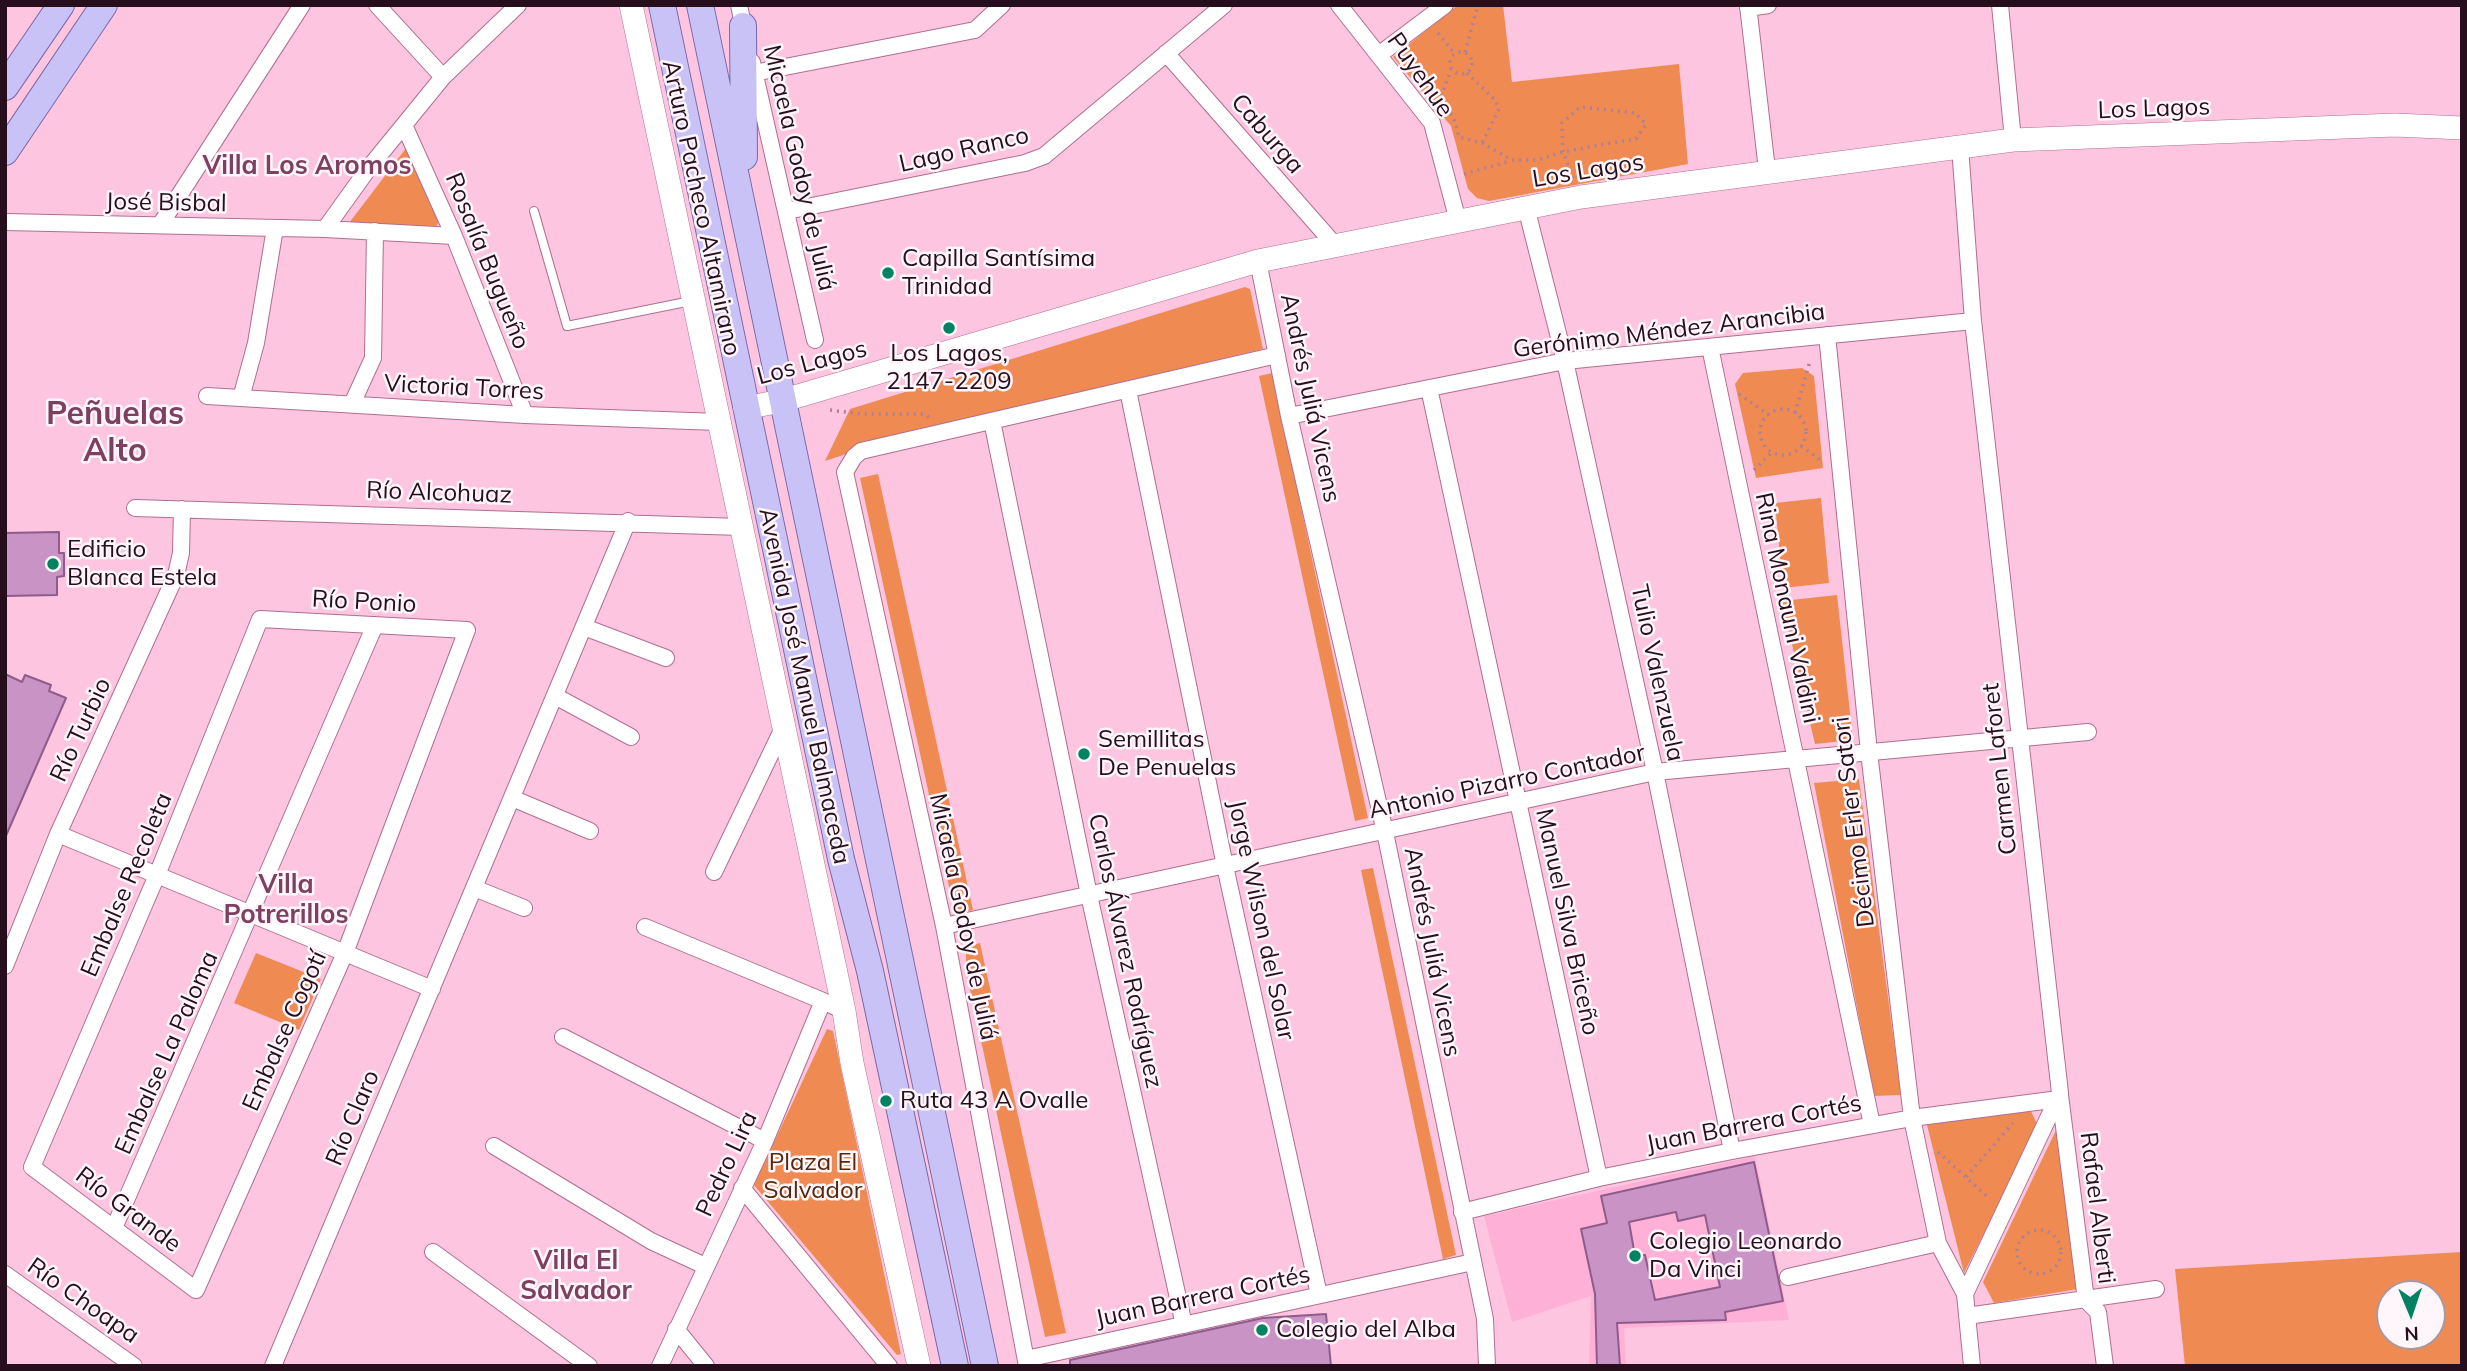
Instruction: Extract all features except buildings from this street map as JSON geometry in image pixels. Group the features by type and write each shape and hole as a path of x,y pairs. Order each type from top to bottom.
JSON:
{"main road":[{"path":"5,87 61,5"},
{"path":"5,152 104,5"},
{"name":"Arturo Pacheco Altamirano","path":"631,5 844,1012 852,1063 919,1366"},
{"name":"Avenida José Manuel Balmaceda","path":"662,5 841,859 870,971 955,1366"},
{"name":"Avenida José Manuel Balmaceda","path":"700,5 985,1366"},
{"path":"739,187 744,160 741,16"},
{"name":"Los Lagos","path":"745,408 810,393 1258,261 1581,197 1767,170 2014,140 2395,125 2462,128"},
{"path":"963,1258 1018,1363"},
{"path":"947,1330 949,1366"}],"street":[{"path":"160,225 302,5"},
{"path":"377,5 443,77"},
{"path":"325,229 443,77 518,5"},
{"path":"754,73 975,30 1002,5"},
{"name":"Lago Ranco","path":"787,211 1025,163 1044,156 1224,5"},
{"name":"Puyehue","path":"1339,5 1432,123 1458,221"},
{"path":"1380,54 1446,5"},
{"path":"1767,170 1748,6 1768,5"},
{"path":"2000,5 2014,140"},
{"name":"Micaela Godoy de Juliá","path":"741,16 815,340"},
{"name":"Caburga","path":"1166,53 1334,244"},
{"name":"Rosalía Bugueño","path":"404,125 454,236 525,415"},
{"name":"Carmen Laforet","path":"1960,147 1973,321 2059,1096"},
{"name":"Tulio Valenzuela","path":"1526,207 1565,361 1655,772 1732,1151"},
{"name":"José Bisbal","path":"5,222 325,229 454,236"},
{"path":"241,398 256,343 275,228"},
{"path":"352,404 373,358 375,231"},
{"name":"Andrés Juliá Vicens","path":"1258,261 1289,416 1385,832 1485,1319 1487,1366"},
{"name":"Gerónimo Méndez Arancibia","path":"1289,416 1565,361 1973,321"},
{"name":"Décimo Erler Satori","path":"1822,335 1913,1124 1938,1243 1965,1294"},
{"name":"Rina Monauni Valdini","path":"1710,347 1872,1125"},
{"path":"952,430 1277,355"},
{"name":"Manuel Silva Briceño","path":"1429,388 1599,1178"},
{"name":"Jorge Wilson del Solar","path":"1128,390 1225,866 1319,1295"},
{"name":"Victoria Torres","path":"207,396 525,415 718,422"},
{"name":"Carlos Álvarez Rodríguez","path":"992,421 1089,895 1184,1325"},
{"name":"Micaela Godoy de Juliá","path":"952,430 862,451 848,464 844,480 944,926 1018,1363"},
{"name":"Río Alcohuaz","path":"135,508 741,527"},
{"name":"Río Turbio","path":"5,967 58,834 176,575 181,553 182,509"},
{"name":"Río Claro","path":"273,1366 628,522"},
{"name":"Río Ponio","path":"260,620 467,630"},
{"name":"Embalse Recoleta","path":"32,1167 157,875 260,620"},
{"name":"Embalse La Paloma","path":"114,1228 375,625"},
{"path":"584,627 666,658"},
{"name":"Embalse Cogotí","path":"196,1290 345,953 467,630"},
{"path":"555,696 631,737"},
{"path":"714,872 784,726"},
{"name":"Antonio Pizarro Contador","path":"944,926 1655,772 2088,733"},
{"path":"512,798 590,831"},
{"path":"58,834 432,989"},
{"path":"474,888 524,908"},
{"path":"645,927 844,1012"},
{"name":"Pedro Lira","path":"660,1366 765,1142 823,1002"},
{"path":"563,1037 765,1142"},
{"path":"1972,1366 1965,1294 2059,1096"},
{"name":"Juan Barrera Cortés","path":"1462,1212 1599,1178 1732,1151 1872,1125 1913,1124 2059,1096"},
{"name":"Rafael Alberti","path":"2059,1096 2086,1300 2098,1312 2105,1366"},
{"path":"494,1146 651,1241 705,1266"},
{"name":"Río Grande","path":"32,1167 196,1290"},
{"path":"742,1188 889,1366"},
{"path":"1788,1277 1938,1243"},
{"path":"433,1252 589,1366"},
{"name":"Juan Barrera Cortés","path":"1018,1363 1473,1262"},
{"name":"Río Choapa","path":"5,1274 134,1366"},
{"path":"1967,1316 2156,1289"},
{"path":"676,1329 706,1366"}],"lane":[{"path":"534,211 566,326 694,300"}],"path":[{"path":"1465,52 1478,5"},
{"path":"1427,20 1455,54"},
{"path":"1432,123 1451,69 1450,60 1455,54 1465,52"},
{"path":"1465,52 1473,63 1467,73"},
{"path":"1451,69 1459,74 1467,73"},
{"path":"1467,73 1495,100 1499,109 1482,144"},
{"path":"1439,103 1453,116 1459,136 1513,160"},
{"path":"1451,197 1465,174 1513,160 1537,160 1563,152 1636,139 1646,124 1634,113 1580,107 1562,123 1563,152 1581,197"},
{"path":"1796,413 1822,335"},
{"path":"1716,378 1769,415"},
{"path":"810,393 830,410 924,414 952,430"},
{"path":"1782,410 1796,413 1804,424 1805,440 1795,452 1772,452 1762,441 1761,426 1769,415 1782,410"},
{"path":"1966,1177 2031,1102"},
{"path":"1913,1124 2005,1212"},
{"path":"2033,1231 2054,1235 2062,1248 2062,1255 2055,1268 2042,1275 2022,1267 2017,1253 2021,1239 2033,1231"}],"shaded area":[{"name":"Colegio Leonardo Da Vinci","path":"1755,1156 1789,1320 1624,1328 1626,1366 1589,1366 1591,1296 1512,1322 1484,1216"}],"green space":[{"path":"1458,5 1503,5 1512,82 1679,64 1688,164 1489,201 1477,198 1468,189 1451,126 1393,57"},
{"path":"407,147 441,217 436,227 349,223"},
{"path":"1245,287 1250,289 1263,349 860,444 846,454 825,461 850,409"},
{"path":"1802,368 1814,376 1823,468 1756,478 1735,384 1743,373"},
{"path":"1272,373 1368,818 1355,821 1259,376"},
{"path":"878,474 973,910 955,914 860,478"},
{"path":"1821,498 1829,583 1783,588 1775,503"},
{"path":"1837,595 1853,740 1815,744 1782,601"},
{"path":"1859,779 1901,1095 1874,1096 1814,783"},
{"path":"1373,868 1456,1255 1443,1259 1361,870"},
{"path":"980,943 1066,1333 1045,1337 966,971 966,947"},
{"path":"256,953 321,979 299,1030 234,1003"},
{"name":"Plaza El Salvador","path":"827,1029 833,1031 901,1354 897,1355 754,1185"},
{"path":"2029,1107 2038,1126 1964,1273 1927,1125"},
{"path":"2059,1124 2078,1289 1994,1303 1983,1282"},
{"path":"2462,1252 2462,1366 2185,1366 2175,1269"}],"place":[{"name":"Capilla Santísima Trinidad","path":"888,273"},
{"name":"Los Lagos, 2147-2209","path":"949,328"},
{"name":"Edificio Blanca Estela","path":"53,564"},
{"name":"Semillitas De Penuelas","path":"1084,754"},
{"name":"Ruta 43 A Ovalle","path":"886,1101"},
{"name":"Colegio Leonardo Da Vinci","path":"1635,1256"},
{"name":"Colegio del Alba","path":"1262,1330"}],"district":[{"name":"Villa Los Aromos","path":"307,166"},
{"name":"Peñuelas Alto","path":"115,432"},
{"name":"Villa Potrerillos","path":"286,900"},
{"name":"Villa El Salvador","path":"576,1276"}]}
